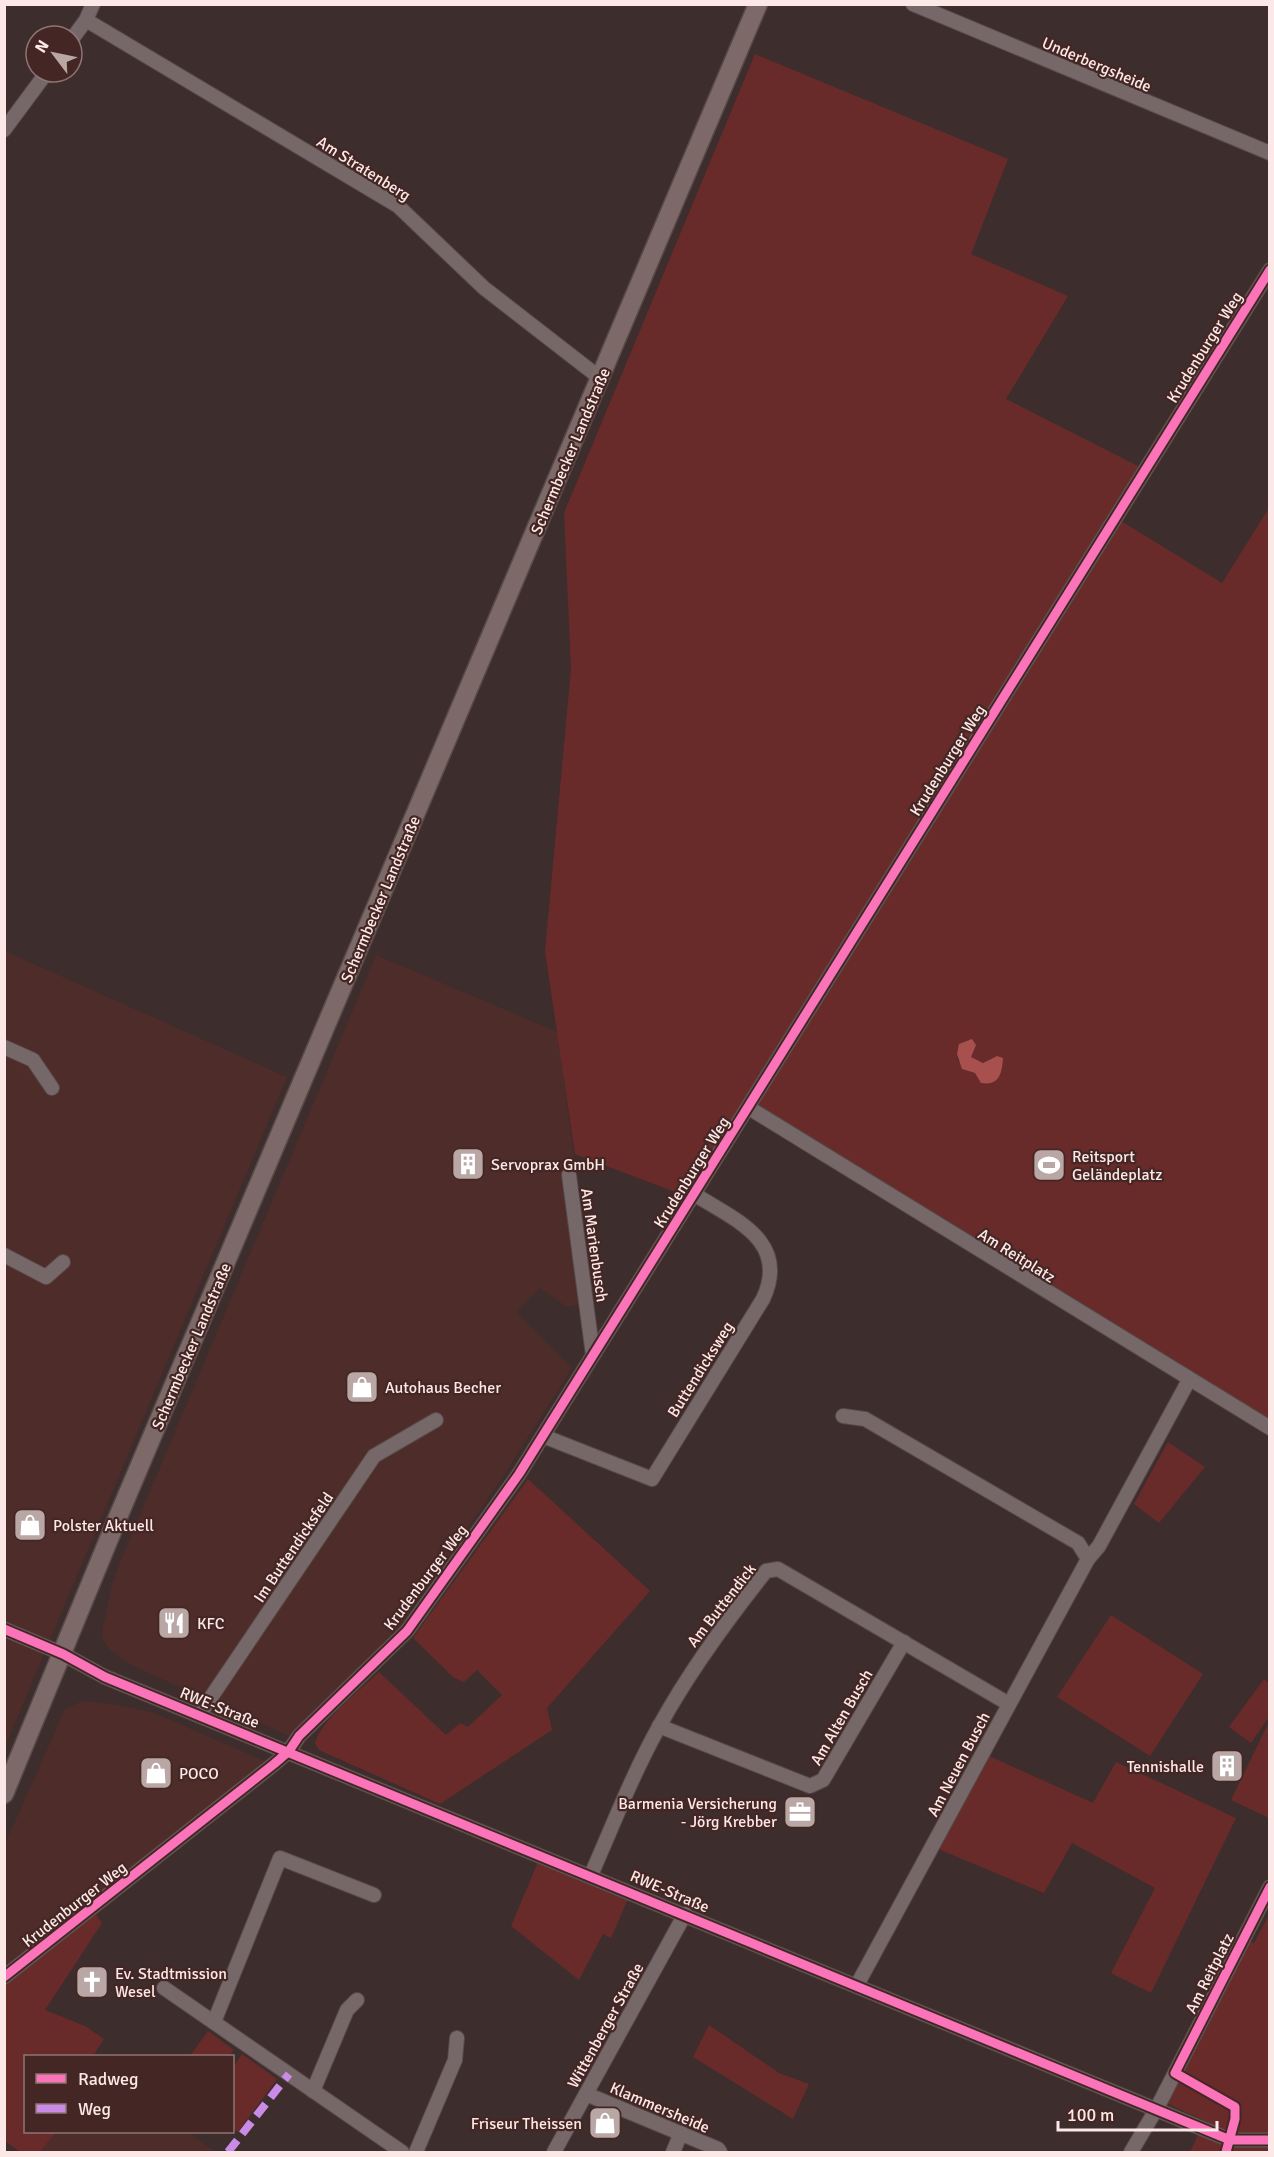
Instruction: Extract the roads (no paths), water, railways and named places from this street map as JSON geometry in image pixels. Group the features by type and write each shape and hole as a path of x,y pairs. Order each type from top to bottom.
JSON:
{"main road":[{"name":"Schermbecker Landstraße","path":"4,1794 123,1506 758,4"}],"street":[{"path":"83,24 93,4"},
{"name":"Underbergsheide","path":"912,4 1269,153"},
{"name":"Am Stratenberg","path":"86,20 387,198 484,288 600,378"},
{"path":"4,130 38,84"},
{"name":"Krudenburger Weg","path":"4,1977 289,1751 299,1736 407,1631 543,1436 1269,270"},
{"path":"4,1047 33,1060 52,1088"},
{"name":"Am Reitplatz","path":"749,1108 1269,1428"},
{"name":"Am Marienbusch","path":"569,1175 593,1355"},
{"name":"Buttendicksweg","path":"543,1436 652,1479 763,1299 772,1271 762,1242 745,1227 694,1194"},
{"path":"4,1256 46,1277 63,1262"},
{"name":"Am Neuen Busch","path":"857,1984 1088,1559 1099,1546 1189,1380"},
{"path":"843,1416 865,1419 1078,1543 1088,1559"},
{"name":"Im Buttendicksfeld","path":"200,1715 374,1456 436,1420"},
{"name":"Am Buttendick","path":"591,1875 626,1792 659,1726 696,1665 729,1618 766,1571 773,1568 1009,1704"},
{"name":"RWE-Straße","path":"4,1629 63,1654 105,1677 1230,2139 1269,2140"},
{"name":"Am Alten Busch","path":"659,1726 810,1786 817,1785 823,1780 904,1642"},
{"path":"214,2022 280,1858 374,1895"},
{"name":"Am Reitplatz","path":"1131,2152 1157,2108 1269,1887"},
{"name":"Wittenberger Straße","path":"554,2152 685,1914"},
{"path":"164,1988 402,2152"},
{"path":"313,2091 347,2010 357,2000"},
{"path":"416,2152 455,2060 457,2038"},
{"name":"Klammersheide","path":"586,2094 681,2133 718,2151"},
{"path":"673,2152 681,2133"}],"place":[{"name":"Servoprax GmbH","path":"468,1164"},
{"name":"Reitsport Geländeplatz","path":"1049,1165"},
{"name":"Autohaus Becher","path":"362,1387"},
{"name":"Polster Aktuell","path":"30,1525"},
{"name":"KFC","path":"174,1623"},
{"name":"Tennishalle","path":"1227,1766"},
{"name":"POCO","path":"156,1773"},
{"name":"Barmenia Versicherung - Jörg Krebber","path":"800,1812"},
{"name":"Ev. Stadtmission Wesel","path":"92,1982"},
{"name":"Friseur Theissen","path":"605,2123"}]}
